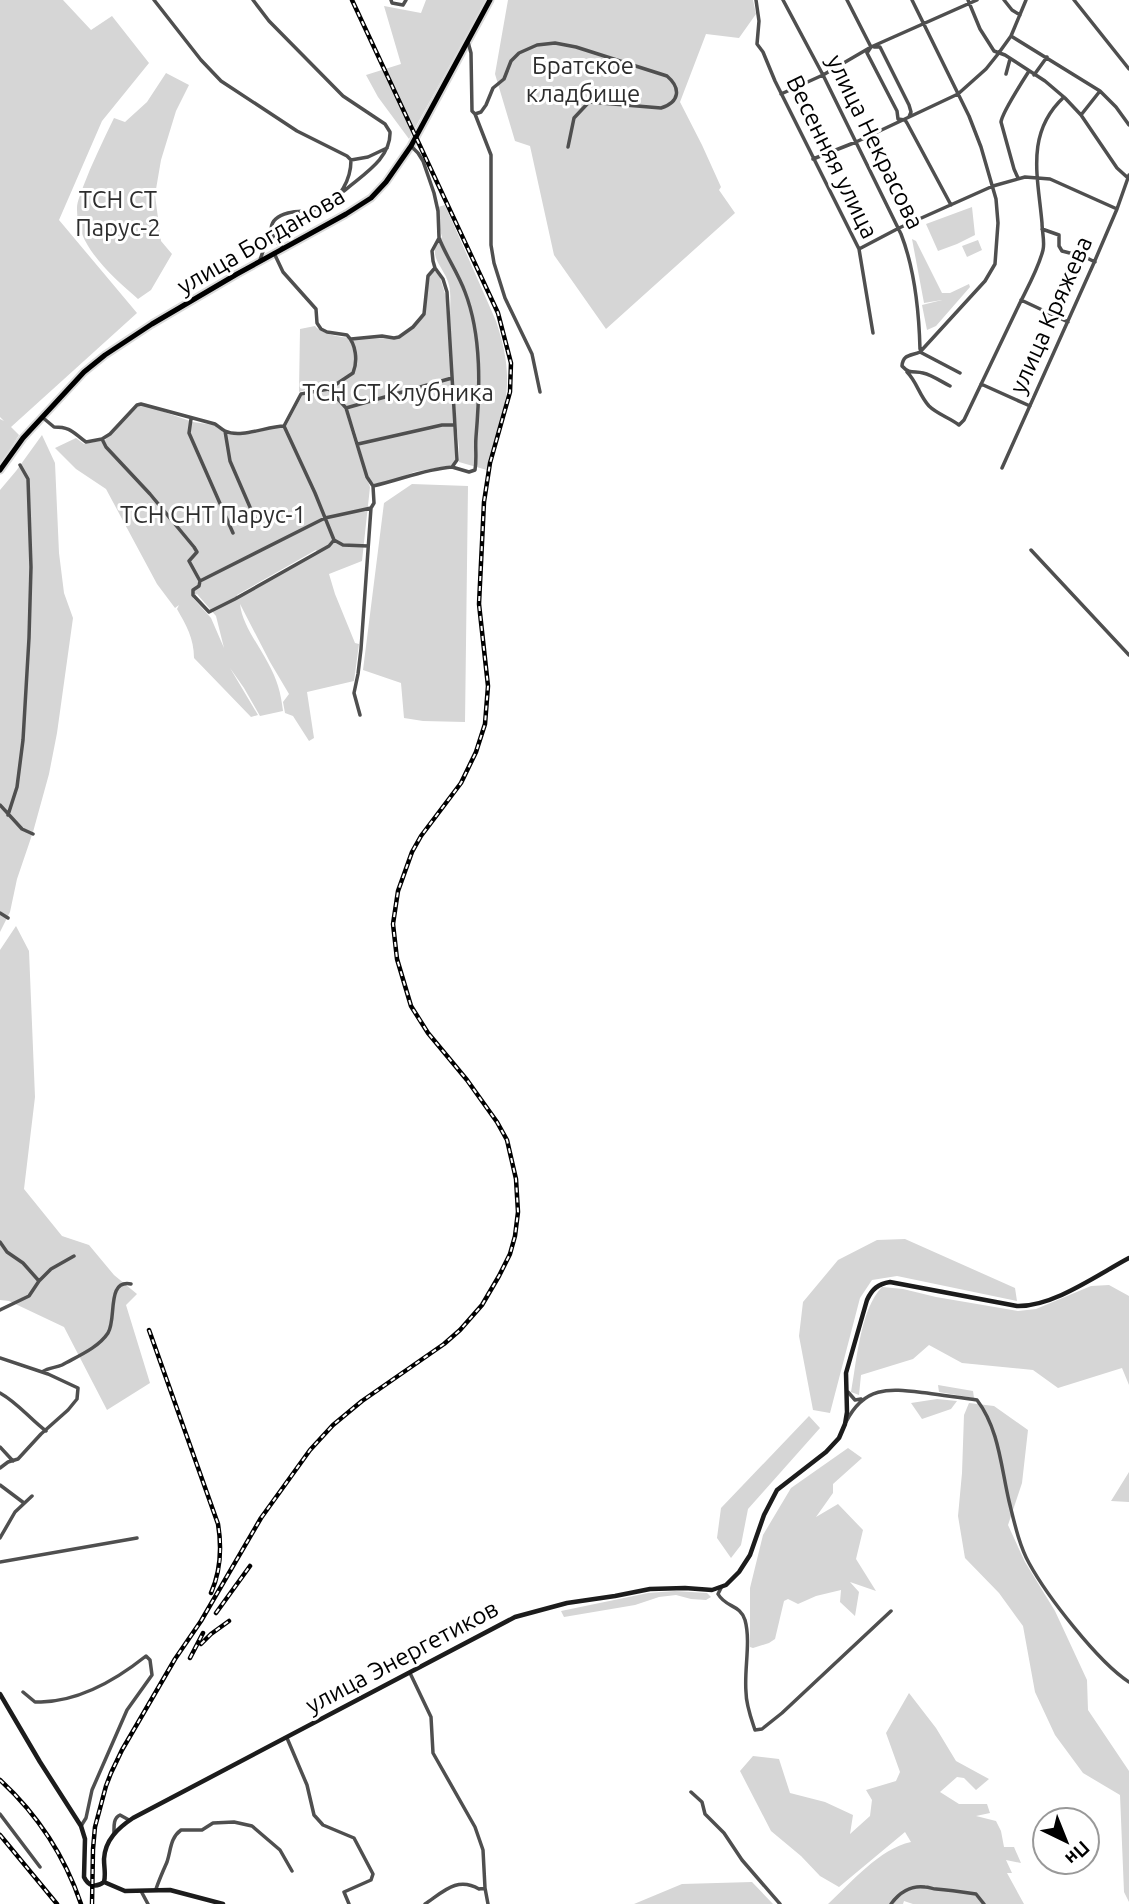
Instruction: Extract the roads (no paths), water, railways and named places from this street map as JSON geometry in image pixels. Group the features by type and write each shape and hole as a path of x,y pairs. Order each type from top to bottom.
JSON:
{"main road":[{"name":"улица Богданова","path":"0,470 42,417 84,372 105,355 152,324 371,198 386,182 411,146 490,0"},
{"path":"721,1588 733,1579 750,1555 764,1515 777,1490 826,1452 839,1438 848,1412 846,1373 867,1300 881,1283 890,1282 1027,1306 1051,1300 1129,1258"},
{"name":"улица Энергетиков","path":"114,1834 129,1820 504,1623 526,1614 567,1603 650,1589 721,1588"},
{"path":"0,1694 80,1826 85,1839 86,1883 97,1885 104,1882 125,1891 170,1890 223,1904"},
{"path":"104,1882 105,1854 114,1834"}],"street":[{"path":"154,0 221,81 282,122 351,160 342,192"},
{"path":"253,0 269,21 343,96 385,124 390,132 388,147 378,162 331,202 320,209 286,213 278,218 270,229 259,261"},
{"path":"391,0 403,5 406,0"},
{"name":"Весенняя улица","path":"756,0 759,21 757,44 859,249 873,333"},
{"name":"улица Некрасова","path":"783,0 907,247 920,352"},
{"path":"847,0 871,47"},
{"path":"912,0 981,147 993,186 998,223 995,264 985,281 920,352 902,360 902,366 915,380 920,395 932,410 949,417 959,425 982,384 1044,247 1035,159 1045,122 1064,97"},
{"path":"781,94 822,75 871,47 977,0"},
{"path":"1004,0 1020,15"},
{"path":"813,159 907,120 958,94 986,69 998,54 1011,36 1026,0"},
{"path":"1074,0 1129,69"},
{"path":"968,2 993,51 1029,71 1064,97 1117,168 1128,177"},
{"path":"1011,36 1100,91 1129,125"},
{"path":"468,41 471,53 472,111 491,155 491,245 494,263 505,298 532,354 540,392"},
{"path":"475,114 481,112 493,88 504,79 511,61 519,53 537,45 555,43 576,47 667,76 675,83 675,100 661,108 589,102 574,118 568,147"},
{"path":"871,47 867,53 897,111 898,119 907,120"},
{"path":"871,47 880,47 909,105 911,112 907,120"},
{"path":"1034,75 1047,57"},
{"path":"1006,74 1010,59"},
{"path":"1018,178 1003,132 1001,115 1029,71"},
{"path":"1080,116 1100,91"},
{"path":"907,120 951,205"},
{"path":"373,486 397,481 418,472 453,467 469,472 474,470 477,457 476,329 465,292 439,238 438,211 430,178 418,153 411,146"},
{"path":"351,160 368,157 388,147"},
{"name":"улица Кряжева","path":"1002,468 1095,262 1128,177"},
{"path":"859,249 993,186 1018,178 1050,179 1117,209"},
{"path":"270,229 272,238 283,248"},
{"path":"1042,229 1059,235 1062,251 1095,262"},
{"path":"439,238 432,251 435,268 447,292 458,443 457,460 453,467"},
{"path":"274,253 283,272 316,309 317,323 321,329 347,335 354,344 353,373 329,389 301,394 284,426"},
{"path":"351,338 394,338 413,327 424,314 428,276 435,268"},
{"path":"1021,300 1068,322"},
{"path":"920,352 960,373"},
{"path":"907,372 922,373 950,386"},
{"path":"346,408 452,378"},
{"path":"982,384 1030,406"},
{"path":"329,389 346,408 367,477 373,486 374,503 371,508 361,649 354,693 360,715"},
{"path":"42,417 54,427 73,430 86,442 102,439 110,434 141,404 215,424 225,431 253,432 284,426"},
{"path":"191,419 189,433 233,533"},
{"path":"358,444 442,425 455,425"},
{"path":"284,426 334,540 343,545 368,546"},
{"path":"225,431 230,461 256,521"},
{"path":"102,439 106,447 194,547 197,552 189,561 200,581"},
{"path":"8,815 17,787 23,740 30,626 28,479 20,465"},
{"path":"334,540 236,599 209,612 193,595 193,590 199,586 200,581 325,518 371,508"},
{"path":"1031,550 1129,655"},
{"path":"0,805 22,829 33,834"},
{"path":"0,913 8,918"},
{"path":"0,1242 7,1252 23,1263 39,1281"},
{"path":"0,1253 7,1252"},
{"path":"0,1310 29,1296 51,1269 74,1256"},
{"path":"42,1372 49,1367 62,1365 103,1339 110,1331 113,1321 115,1292 121,1284 131,1283"},
{"path":"0,1358 78,1388 79,1396 18,1459 0,1468"},
{"path":"847,1391 855,1400 895,1389 977,1400 990,1420 1012,1511 1028,1561 1047,1591 1086,1639 1111,1667 1129,1682"},
{"path":"0,1393 11,1399 46,1431"},
{"path":"845,1424 866,1397"},
{"path":"0,1447 13,1461"},
{"path":"0,1485 24,1503"},
{"path":"0,1538 15,1512 32,1496"},
{"path":"0,1562 137,1538"},
{"path":"721,1588 718,1594 722,1602 733,1605 745,1620 746,1696 755,1730 762,1729 782,1713 891,1611"},
{"path":"23,1692 35,1702 78,1696 106,1684 146,1656 150,1660 152,1675 127,1710 92,1790 86,1818 80,1826"},
{"path":"410,1673 432,1717 433,1753 475,1827 483,1850 488,1904"},
{"path":"287,1738 307,1785 314,1815 323,1825 354,1838 373,1874 371,1880 344,1892 349,1904"},
{"path":"691,1792 702,1802 705,1814 724,1833 742,1860 780,1904"},
{"path":"0,1814 40,1867"},
{"path":"114,1834 117,1816 129,1820"},
{"path":"156,1889 175,1835 181,1830 202,1830 213,1823 234,1822 252,1826 280,1850 292,1871"},
{"path":"425,1904 457,1884 485,1888"},
{"path":"891,1904 898,1895 923,1887 976,1894 984,1904"},
{"path":"141,1891 148,1904"}],"railway":[{"path":"92,1904 95,1827 111,1773 175,1659 201,1621 261,1518 310,1450 333,1425 460,1330 482,1305 499,1276 515,1236 518,1212 516,1179 507,1140 467,1080 428,1033 411,1006 397,959 393,924 398,891 412,852 461,783 476,752 485,724 488,686 479,604 484,502 490,463 510,392 511,363 498,313 352,0"},
{"path":"149,1330 218,1524 220,1559 211,1593"},
{"path":"216,1613 250,1566"},
{"path":"201,1644 229,1621"},
{"path":"190,1658 203,1633"},
{"path":"0,1780 26,1807 48,1837 67,1870 81,1904"},
{"path":"0,1835 57,1904"}],"park label":[{"name":"Братское кладбище","path":"583,80"},
{"name":"ТСН СТ Парус-2","path":"118,214"},
{"name":"ТСН СТ Клубника","path":"398,393"},
{"name":"ТСН СНТ Парус-1","path":"213,515"}]}
